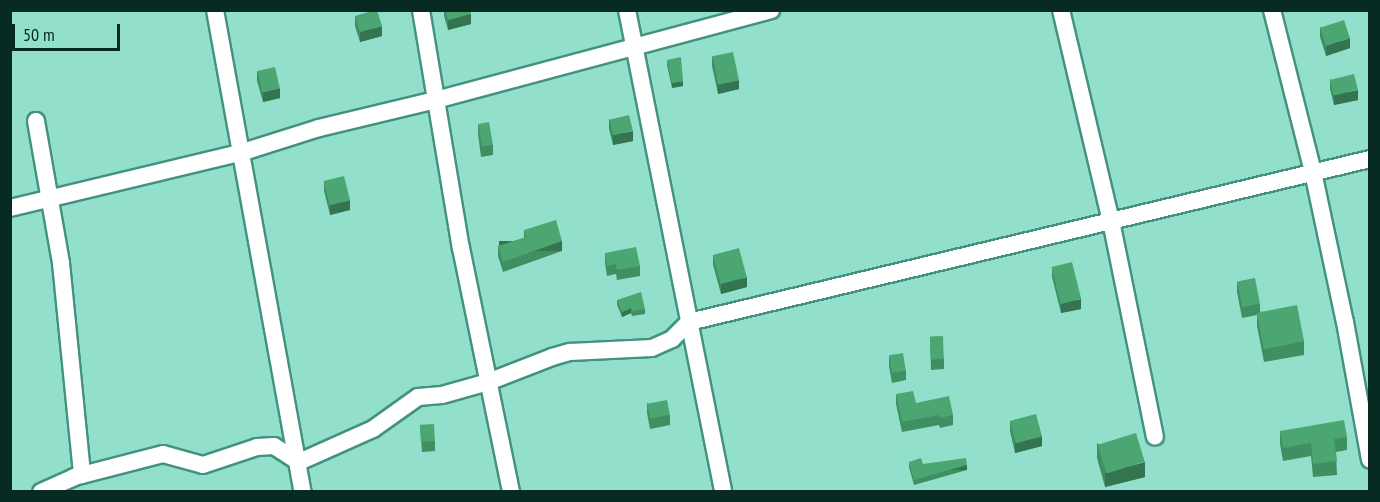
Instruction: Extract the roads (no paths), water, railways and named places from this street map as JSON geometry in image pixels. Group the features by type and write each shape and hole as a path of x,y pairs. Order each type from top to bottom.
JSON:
{"street":[{"path":"215,10 243,152 303,492"},
{"path":"421,10 461,248 511,492"},
{"path":"627,10 664,183 723,492"},
{"path":"10,208 243,152 320,128 436,100 771,10"},
{"path":"1060,10 1111,220 1155,437"},
{"path":"1272,10 1313,172 1345,322 1370,460"},
{"path":"36,120 52,198 61,263 82,475"},
{"path":"298,462 374,429 418,397 442,395 489,382 532,363 570,352 652,348 672,339 689,322 1370,159"},
{"path":"41,492 82,475 163,454 203,465 241,451 267,446 281,448 298,462"}]}
